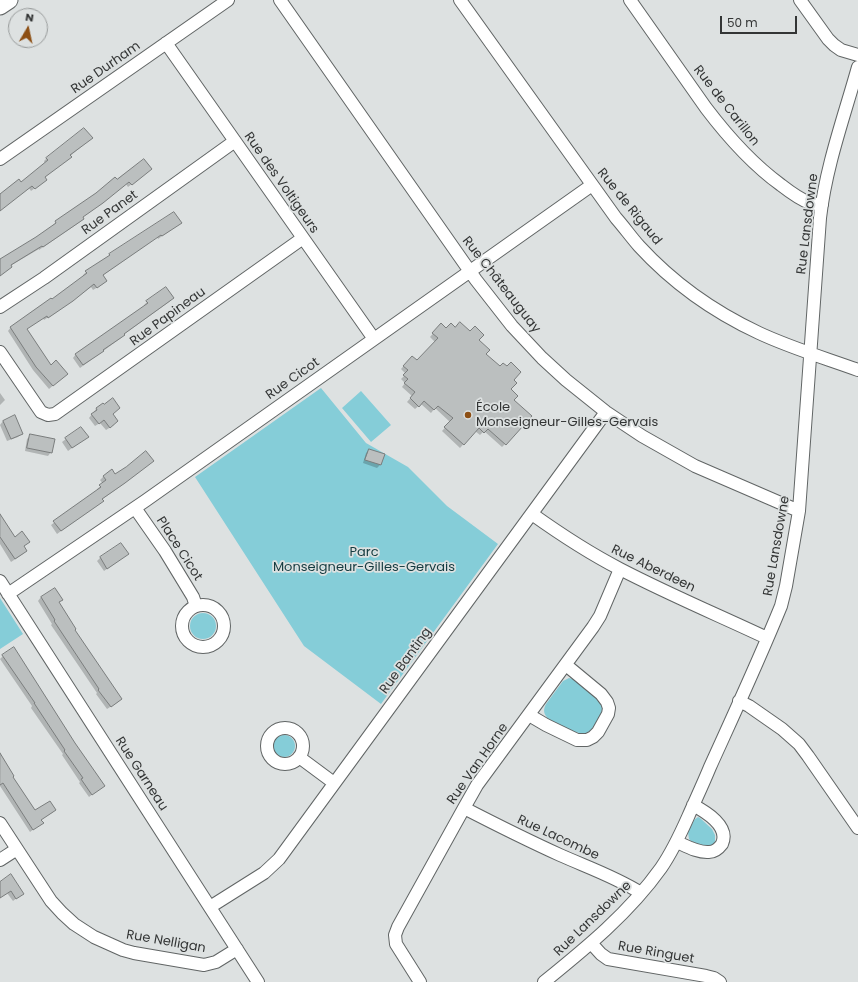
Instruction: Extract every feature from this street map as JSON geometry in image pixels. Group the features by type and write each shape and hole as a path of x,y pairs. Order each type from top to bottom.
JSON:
{"street":[{"path":"0,6 9,0"},
{"name":"Rue Durham","path":"0,159 228,0"},
{"name":"Rue Châteauguay","path":"280,0 470,272 527,343 566,380 606,412 642,436 695,466 799,511"},
{"name":"Rue de Rigaud","path":"460,0 616,218 640,247 666,272 713,308 739,323 776,340 858,370"},
{"name":"Rue de Carillon","path":"630,0 706,108 742,151 765,173 790,192 811,203 822,205"},
{"path":"800,0 834,45 841,50 858,55"},
{"name":"Rue des Voltigeurs","path":"166,44 374,339"},
{"name":"Rue Lansdowne","path":"544,982 616,920 660,869 670,855 781,606 785,593 799,511 822,205 831,162 858,67"},
{"name":"Rue Panet","path":"0,307 44,278 235,141"},
{"name":"Rue Cicot","path":"8,594 135,508 592,185"},
{"name":"Rue Papineau","path":"0,352 41,412 48,415 55,414 303,238"},
{"name":"Rue Banting","path":"210,907 258,877 274,864 284,852 606,412"},
{"name":"Place Cicot","path":"135,508 189,590 196,606"},
{"name":"Rue Aberdeen","path":"532,514 582,548 620,569 683,600 767,638"},
{"name":"Rue Van Horne","path":"420,982 396,944 396,932 477,786 597,622 620,569"},
{"name":"Rue Garneau","path":"0,582 258,982"},
{"path":"529,715 577,740 587,740 598,732 608,714 609,708 606,699 566,665"},
{"path":"739,701 749,706 782,729 799,744 858,828"},
{"path":"299,757 334,783"},
{"path":"677,842 701,852 714,851 722,844 723,835 719,825 709,815 693,805"},
{"name":"Rue Lacombe","path":"464,808 629,886 640,893"},
{"name":"Rue Nelligan","path":"0,823 56,907 74,924 94,937 123,950 134,953 204,965 216,962 237,949"},
{"path":"0,860 17,849"},
{"name":"Rue Ringuet","path":"591,943 608,959 706,976 714,978 720,982"}],"green space":[{"name":"Parc Monseigneur-Gilles-Gervais","path":"321,388 366,443 408,467 447,506 498,544 381,704 304,646 195,477"},
{"path":"361,391 391,425 371,442 342,408"},
{"path":"0,598 23,634 0,649"},
{"path":"203,613 212,617 216,626 212,635 203,639 194,635 190,626 194,617"},
{"path":"569,678 584,686 602,706 602,711 595,726 589,732 577,733 562,727 548,718 544,713 546,704 563,681"},
{"path":"284,735 292,738 295,746 292,754 284,757 276,754 273,746 276,738"},
{"path":"698,817 712,829 715,835 714,844 711,846 705,847 689,839 688,832 694,820"}],"building":[{"path":"84,128 93,138 70,155 72,157 45,177 47,180 35,189 32,186 0,211 0,194 19,179 21,182 48,160 46,158"},
{"path":"144,159 152,169 132,185 129,182 83,217 84,219 43,247 42,246 11,265 12,267 0,276 0,259 36,237 56,223 55,221 96,193 115,177 117,179"},
{"path":"174,212 182,223 162,236 161,235 103,275 107,281 97,288 94,284 48,318 47,316 27,329 51,365 56,360 68,374 53,386 36,367 10,327 51,298 52,299 87,273 85,271 110,255 109,254"},
{"path":"166,287 174,298 83,365 75,354 148,303 146,301"},
{"path":"460,322 470,331 475,326 484,335 479,340 490,350 486,354 500,366 503,363 507,366 511,362 521,372 514,380 517,383 511,389 518,396 514,400 532,416 506,445 488,429 484,433 479,428 464,445 444,427 453,418 438,406 434,410 424,401 419,407 410,398 415,392 404,383 408,379 403,375 408,370 403,366 412,356 417,360 438,338 432,333 441,323 446,328 451,323 455,327"},
{"path":"113,398 120,408 113,414 118,421 110,428 104,420 99,424 91,414 97,410 96,408"},
{"path":"15,415 23,434 11,439 3,421"},
{"path":"81,427 89,437 72,448 65,438"},
{"path":"30,434 55,439 52,453 27,448"},
{"path":"369,449 385,454 381,465 365,460"},
{"path":"146,451 154,461 102,499 104,501 61,531 53,521 101,487 99,485 106,480 103,476 112,469 115,474"},
{"path":"0,514 15,537 22,531 30,542 24,546 27,551 15,559 0,537"},
{"path":"121,543 129,554 107,569 100,557"},
{"path":"55,588 63,600 59,602 76,629 75,630 122,699 111,707 98,690 99,689 54,621 55,620 41,597"},
{"path":"14,647 75,743 105,786 92,795 81,779 83,778 64,751 65,750 35,703 2,655"},
{"path":"0,753 14,776 13,777 35,810 50,801 56,810 41,820 44,823 33,830 3,783 0,785"},
{"path":"11,874 24,894 16,899 11,891 0,898 0,882"}],"place":[{"name":"École Monseigneur-Gilles-Gervais","path":"468,415"}]}
